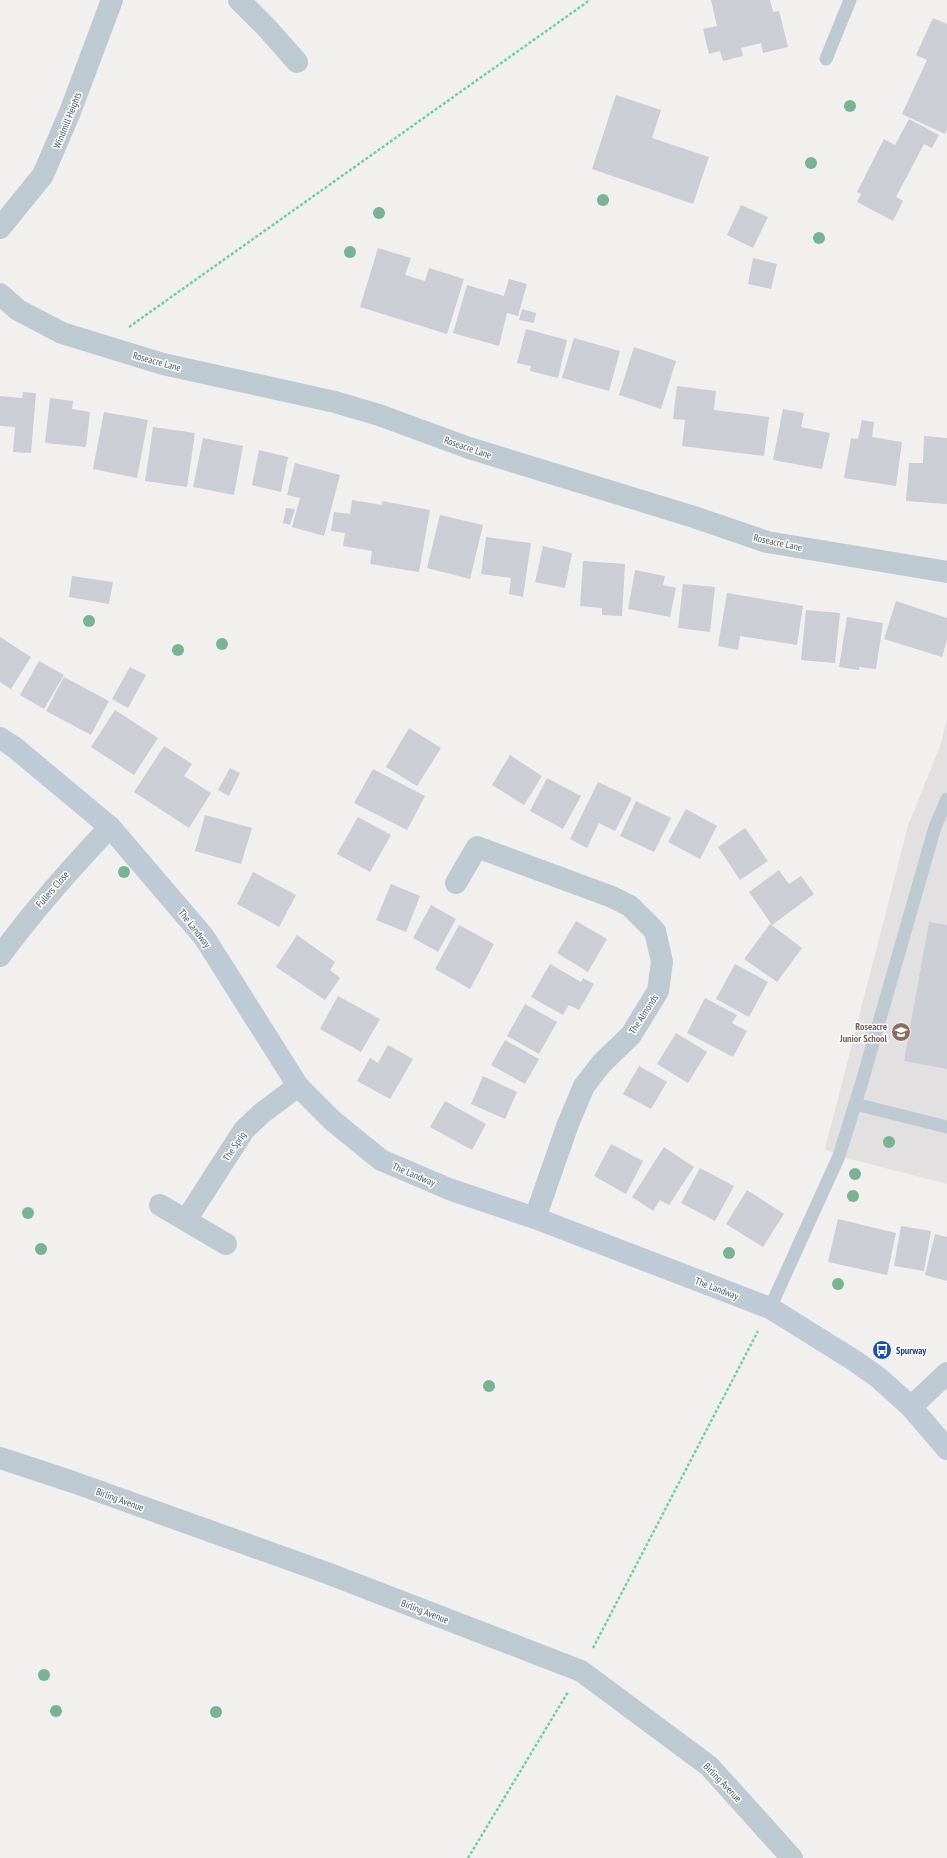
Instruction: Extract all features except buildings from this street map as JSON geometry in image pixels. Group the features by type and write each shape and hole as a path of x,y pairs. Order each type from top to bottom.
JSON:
{"street":[{"name":"Windmill Heights","path":"0,228 43,175 70,112 112,0"},
{"path":"239,0 267,28 297,62"},
{"name":"Roseacre Lane","path":"0,294 18,310 62,333 163,364 335,402 379,415 469,448 694,517 766,542 947,572"},
{"name":"The Landway","path":"0,738 14,747 110,827 204,937 298,1086 333,1121 381,1160 449,1189 535,1218 770,1308 855,1361 879,1378 911,1407 947,1449"},
{"name":"Fullers Close","path":"0,956 29,916 68,871 110,827"},
{"name":"The Almonds","path":"456,883 476,847 612,897 630,906 654,931 662,962 658,992 631,1035 602,1063 584,1086 568,1124 535,1218"},
{"name":"The Sprig","path":"186,1220 244,1130 262,1113 298,1086"},
{"path":"160,1205 226,1244"},
{"path":"911,1407 947,1373"},
{"name":"Birling Avenue","path":"0,1458 73,1482 327,1573 580,1671 710,1766 792,1858"}],"lane":[{"path":"826,59 850,0"},
{"path":"770,1308 839,1156 920,876 935,827 947,799"},
{"path":"855,1104 947,1127"}],"path":[{"path":"103,345 590,0"},
{"path":"468,1858 580,1671 770,1308"}],"shaded area":[{"name":"Roseacre Junior School","path":"947,720 947,1184 839,1156 825,1149 908,826 940,746"}],"place":[{"name":"Roseacre Junior School","path":"901,1032"},
{"name":"Spurway","path":"882,1350"}]}
